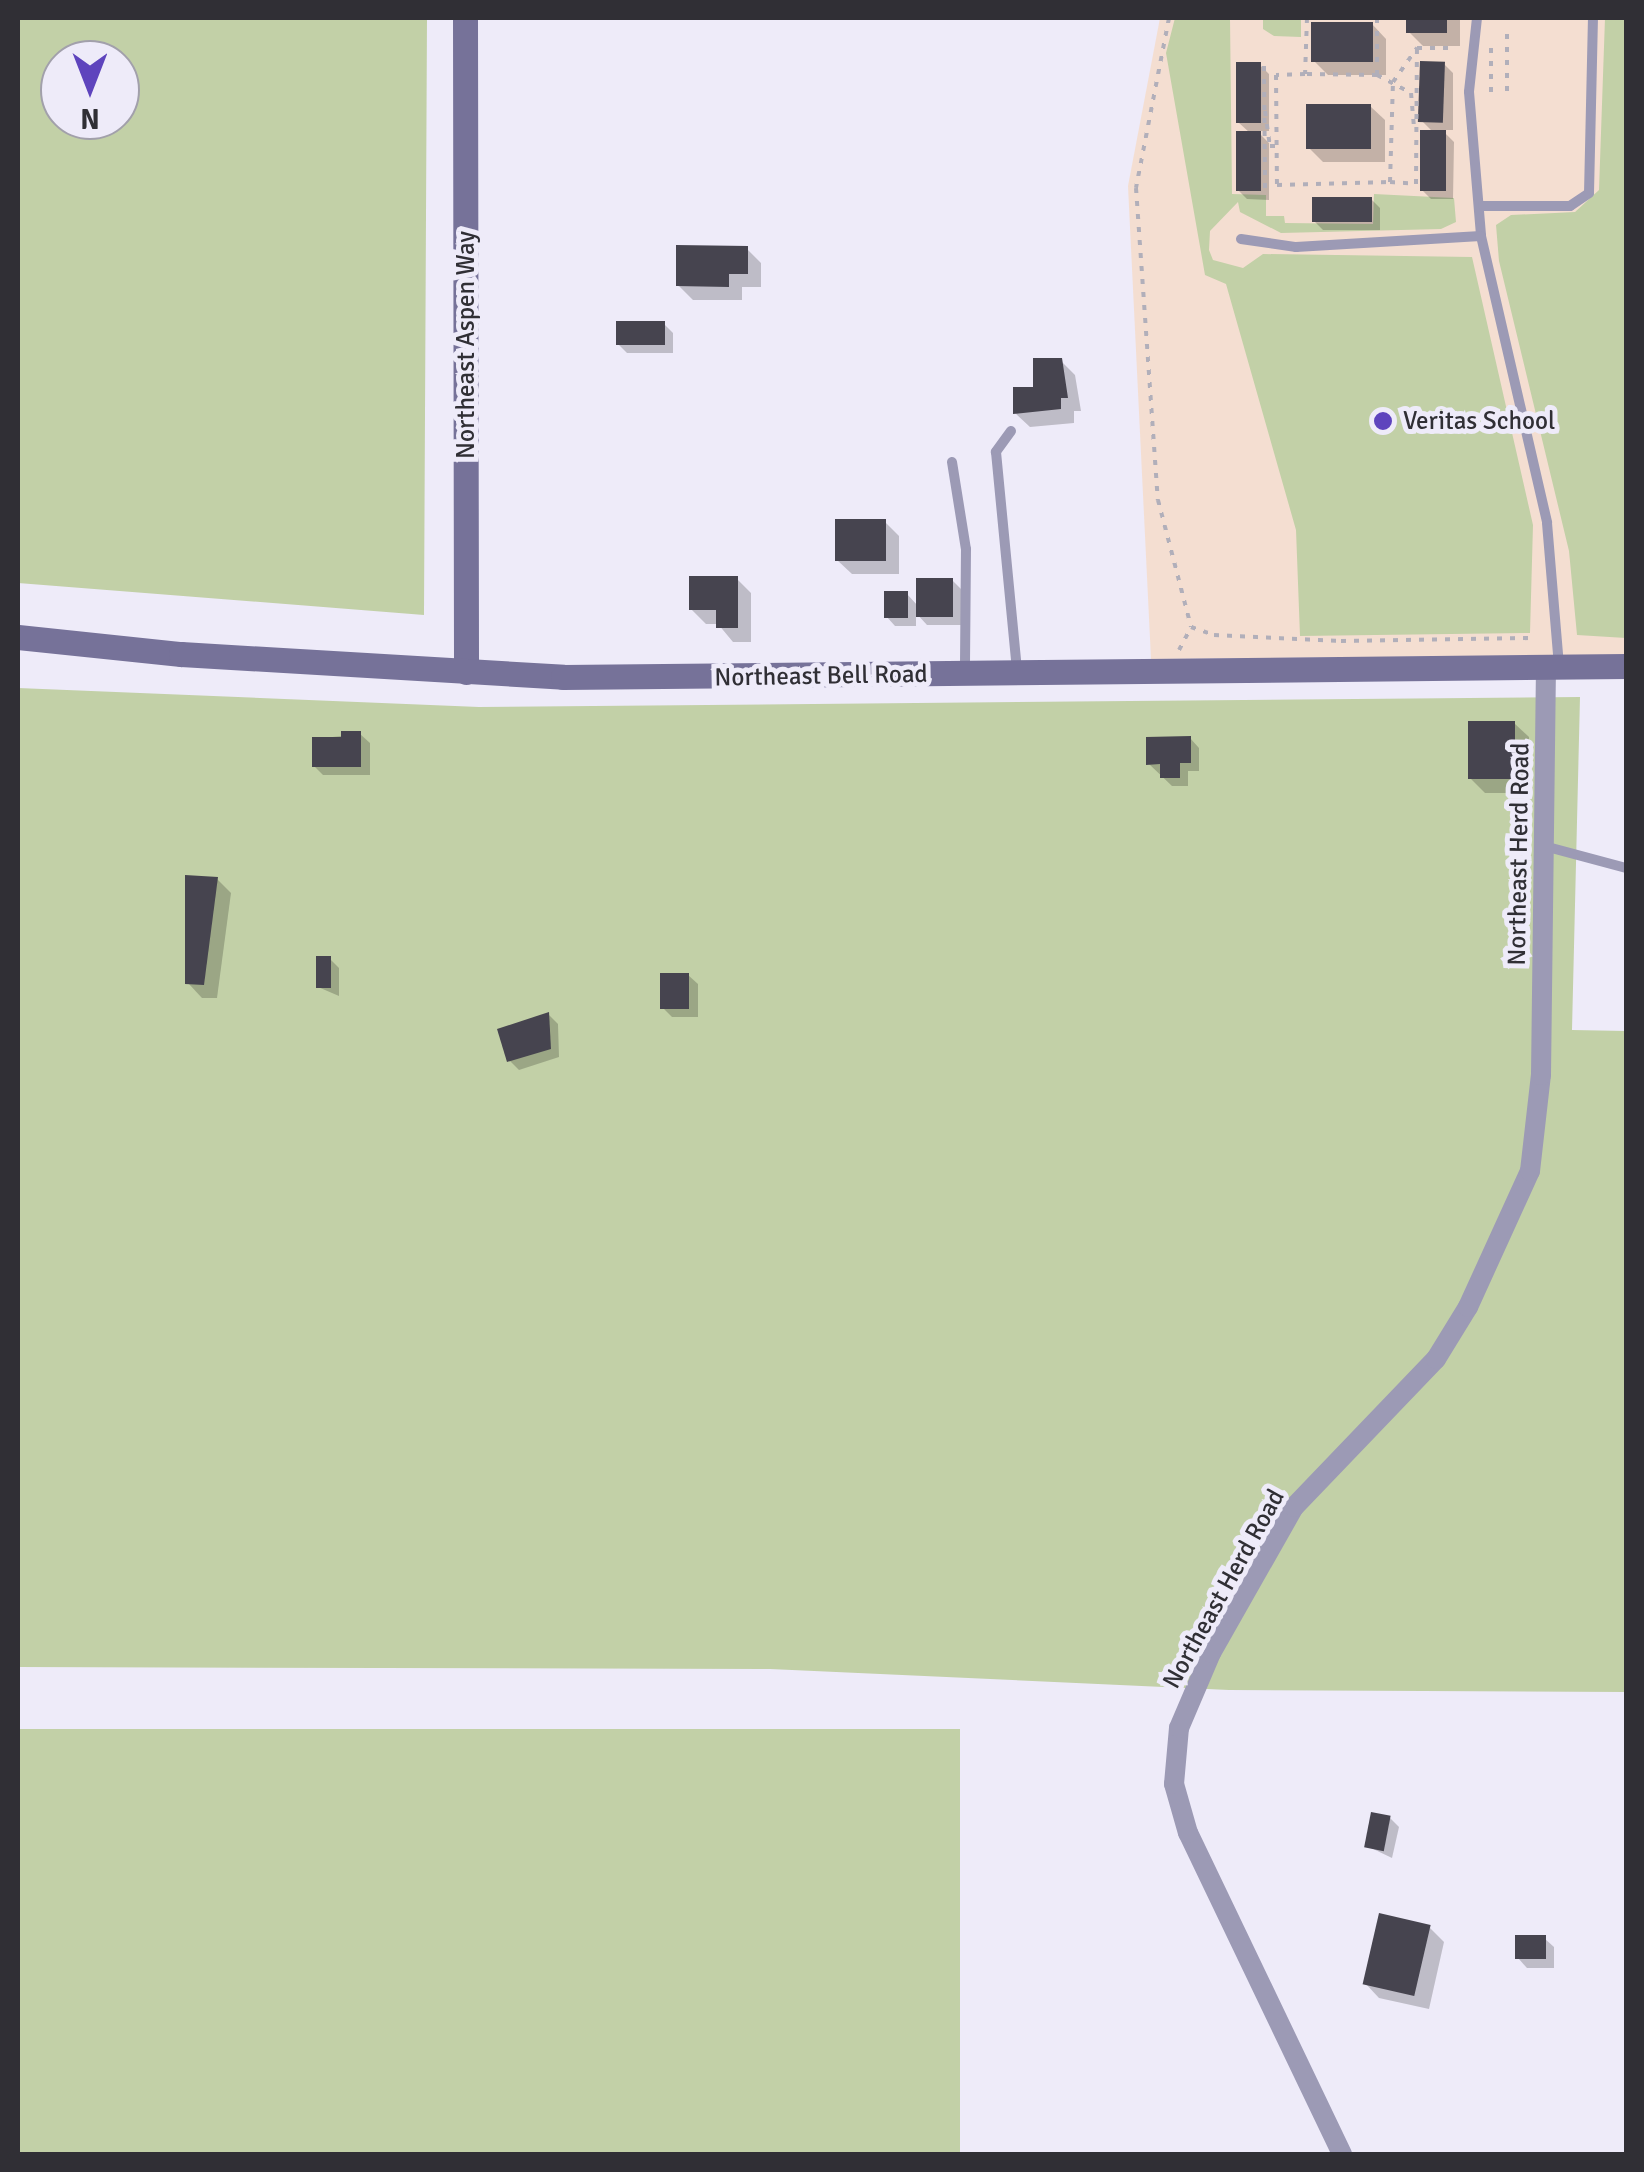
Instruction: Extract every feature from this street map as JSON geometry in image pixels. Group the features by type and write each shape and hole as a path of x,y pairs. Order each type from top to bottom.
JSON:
{"main road":[{"name":"Northeast Aspen Way","path":"465,18 466,672"},
{"name":"Northeast Bell Road","path":"18,637 466,672 654,678 1626,666"}],"street":[{"name":"Northeast Herd Road","path":"1342,2154 1188,1833 1174,1784 1179,1728 1210,1653 1294,1507 1436,1359 1527,1181 1539,1118 1552,666"}],"lane":[{"path":"1476,18 1470,148 1482,206 1481,236 1548,523 1552,666"},
{"path":"1482,206 1570,206 1589,193 1593,18"},
{"path":"1241,239 1296,247 1481,236"},
{"path":"1011,431 996,452 1017,673"},
{"path":"952,462 966,549 965,674"},
{"path":"1544,846 1626,868"}],"path":[{"path":"1170,18 1136,188 1158,500 1191,627 1214,636 1341,640 1528,638"},
{"path":"1305,74 1306,18"},
{"path":"1377,18 1377,75"},
{"path":"1506,34 1506,93"},
{"path":"1417,48 1456,48"},
{"path":"1390,182 1393,82 1417,48"},
{"path":"1416,125 1411,93 1377,75 1276,75 1276,185 1416,184 1417,48"},
{"path":"1490,51 1491,93"},
{"path":"1264,66 1265,190"},
{"path":"1265,112 1270,146 1276,146"}],"shaded area":[{"name":"Veritas School","path":"1160,18 1626,18 1626,655 1151,659 1128,186"}],"green space":[{"path":"18,18 427,18 424,615 18,583"},
{"path":"1175,18 1230,18 1232,194 1266,195 1266,216 1284,216 1285,223 1373,224 1374,194 1454,198 1456,222 1441,229 1281,233 1240,212 1238,202 1210,231 1209,250 1213,260 1243,268 1263,254 1472,257 1533,525 1530,633 1300,636 1296,530 1226,284 1205,275 1166,53"},
{"path":"1263,18 1301,18 1301,37 1274,36 1263,29"},
{"path":"1605,18 1626,18 1626,638 1577,635 1569,551 1499,261 1496,225 1511,215 1575,212 1599,190"},
{"path":"18,688 479,707 1580,697 1572,1030 1626,1031 1626,1692 1229,1690 770,1669 18,1667"},
{"path":"18,1729 960,1729 960,2154 18,2154"}],"building":[{"path":"1406,18 1447,18 1447,33 1406,33"},
{"path":"1311,22 1373,22 1373,62 1311,62"},
{"path":"1420,61 1445,62 1443,123 1418,122"},
{"path":"1236,62 1261,62 1261,123 1236,123"},
{"path":"1306,104 1371,104 1371,149 1306,149"},
{"path":"1420,130 1446,130 1446,191 1420,191"},
{"path":"1236,131 1261,131 1261,191 1236,191"},
{"path":"1312,197 1372,197 1372,222 1312,222"},
{"path":"676,245 748,246 748,274 729,274 729,287 676,286"},
{"path":"616,321 665,321 665,345 616,345"},
{"path":"1033,358 1062,358 1068,398 1061,398 1061,409 1013,414 1013,387 1033,387"},
{"path":"835,519 886,519 886,561 835,561"},
{"path":"689,576 738,576 738,628 716,628 716,610 689,610"},
{"path":"916,578 953,578 953,617 916,617"},
{"path":"884,591 908,591 908,618 884,618"},
{"path":"1468,721 1515,721 1515,779 1468,779"},
{"path":"341,731 361,731 361,767 312,767 312,737 341,737"},
{"path":"1191,736 1191,763 1180,763 1180,778 1160,778 1160,764 1146,765 1146,737"},
{"path":"185,875 218,877 204,985 185,984"},
{"path":"316,956 331,956 331,988 316,988"},
{"path":"660,973 689,973 689,1009 660,1009"},
{"path":"549,1012 551,1049 507,1062 497,1029"},
{"path":"1371,1812 1391,1816 1384,1851 1364,1847"},
{"path":"1379,1913 1431,1925 1414,1996 1363,1984"},
{"path":"1515,1935 1546,1935 1546,1959 1515,1959"}],"place":[{"name":"Veritas School","path":"1383,421"}]}
